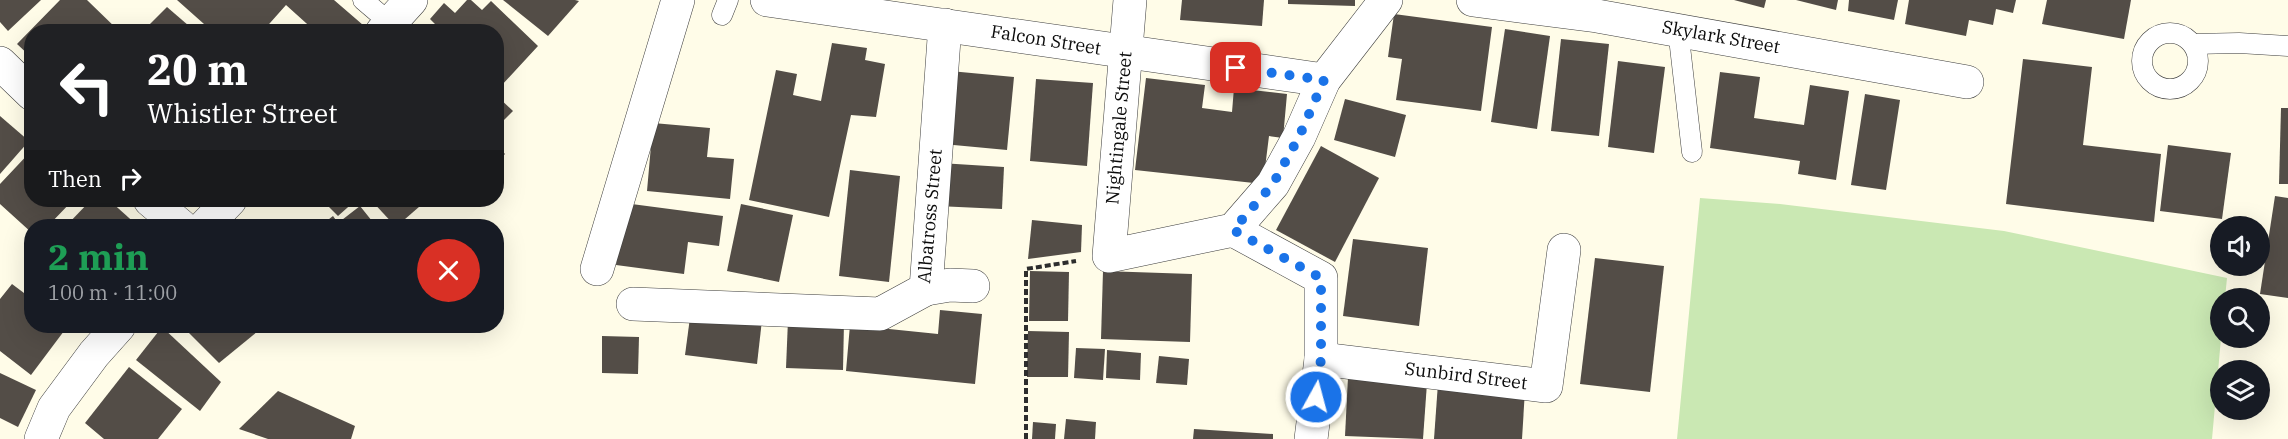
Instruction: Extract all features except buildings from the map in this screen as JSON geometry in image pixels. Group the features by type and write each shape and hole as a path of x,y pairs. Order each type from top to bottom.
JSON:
{"street":[{"path":"597,269 678,0"},
{"name":"Nightingale Street","path":"1109,256 1130,0"},
{"path":"1109,256 1233,230 1273,184 1299,137 1324,80 1386,0"},
{"name":"Skylark Street","path":"1473,0 1599,8 1677,29 1967,82"},
{"name":"Falcon Street","path":"779,1 1324,80"},
{"name":"Albatross Street","path":"633,304 880,314 926,289 945,25"},
{"path":"0,63 24,86"},
{"path":"158,207 173,219"},
{"path":"212,219 223,207"},
{"path":"1233,230 1321,278 1321,359 1311,439"},
{"name":"Sunbird Street","path":"1321,359 1546,386 1564,250"},
{"path":"926,289 950,285 973,286"},
{"path":"41,439 54,408 112,333"}],"lane":[{"path":"363,0 394,18"},
{"path":"1677,29 1692,152"},
{"path":"2193,44 2239,43 2288,46"}],"path":[{"path":"1026,439 1026,269 1109,256"}],"green space":[{"path":"1700,198 1780,204 2004,231 2227,278 2226,288 2210,288 2210,348 2220,348 2219,360 2210,360 2210,420 2214,420 2212,439 1677,439"}],"route":[{"path":"1236,68 1324,80 1299,137 1273,184 1233,230 1321,278 1321,359 1316,397"}]}
